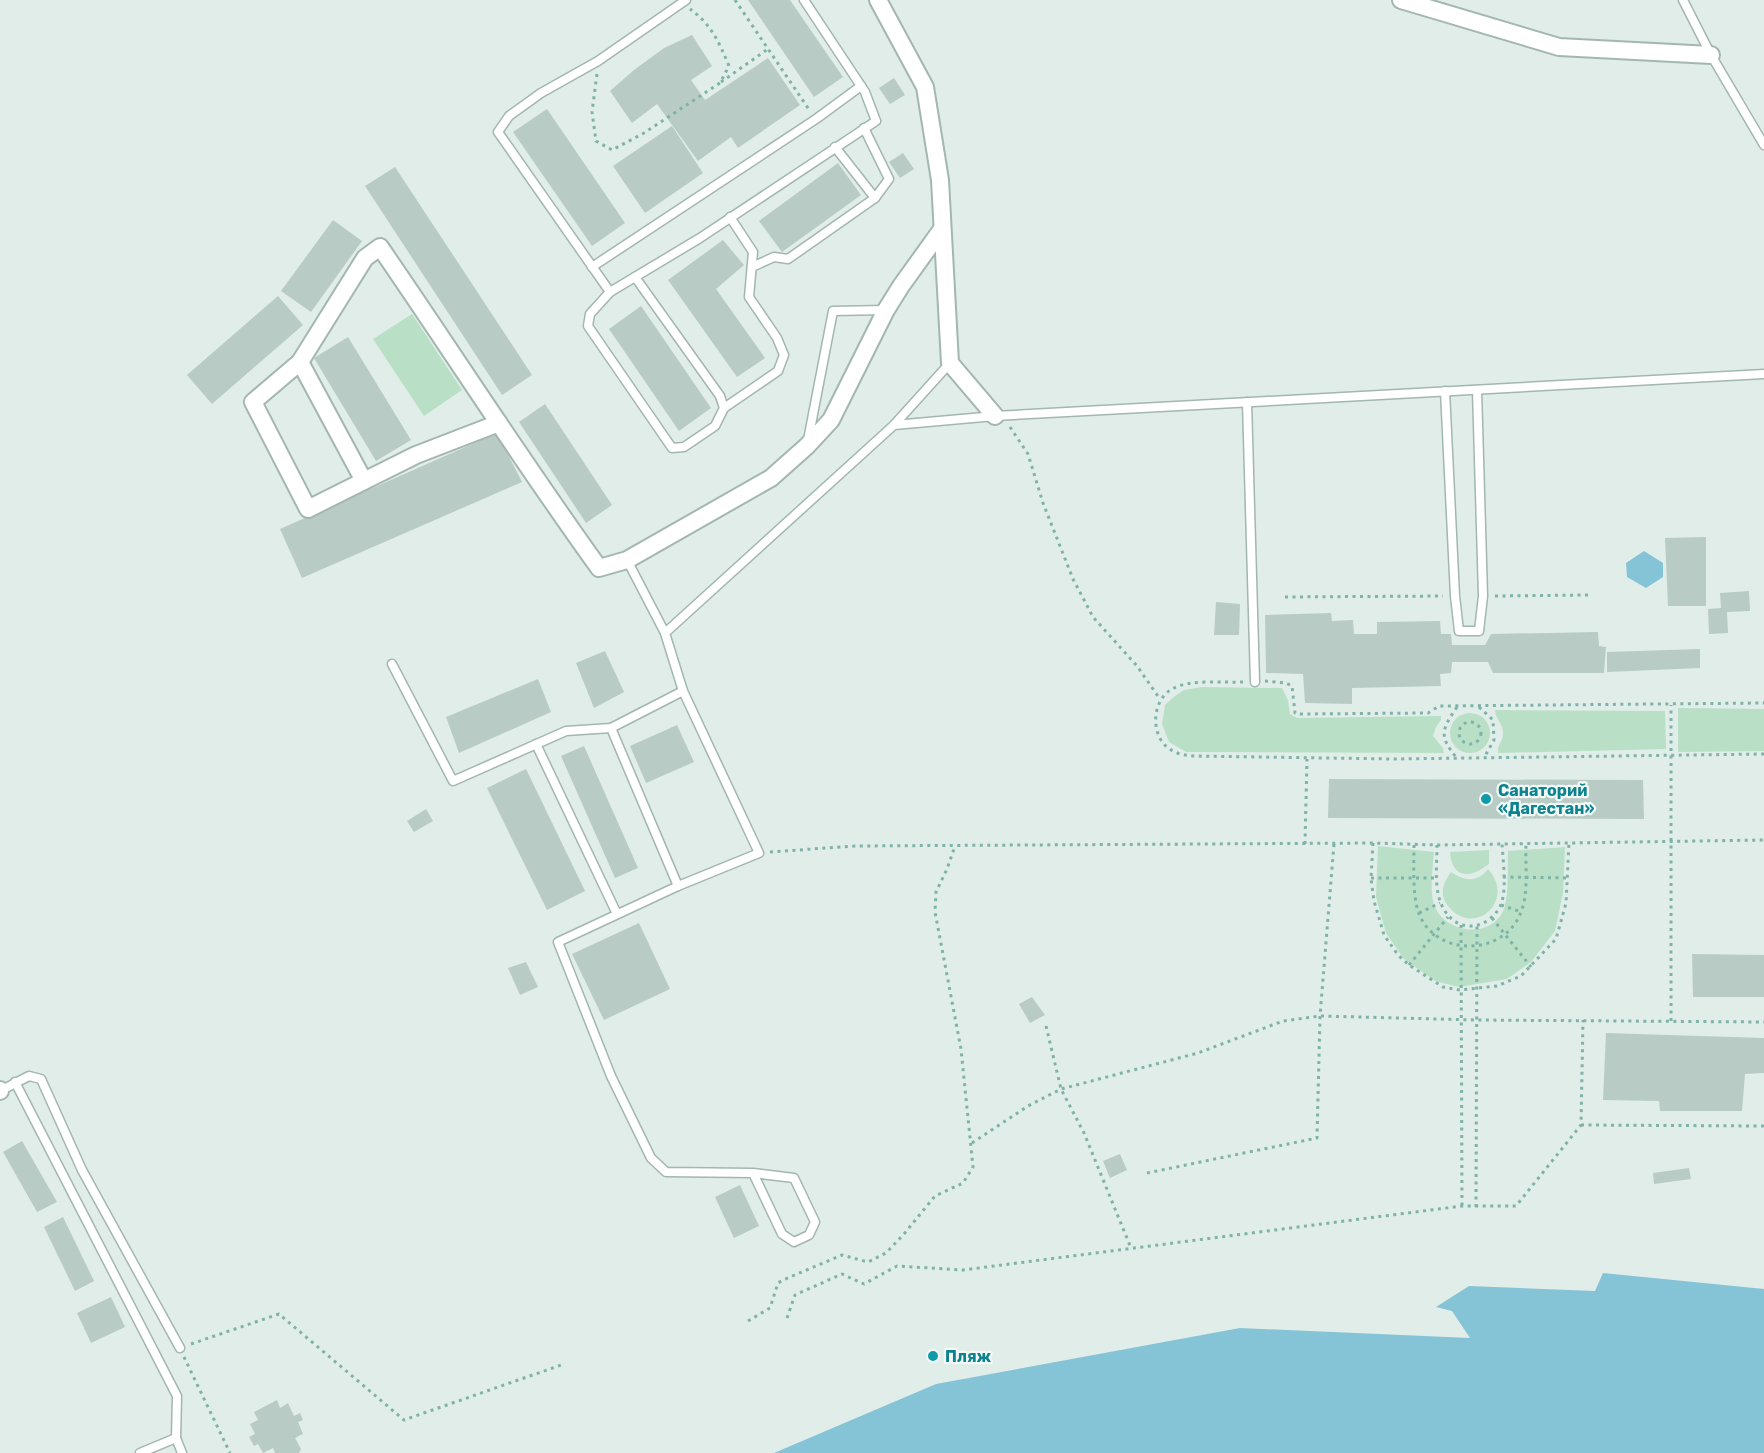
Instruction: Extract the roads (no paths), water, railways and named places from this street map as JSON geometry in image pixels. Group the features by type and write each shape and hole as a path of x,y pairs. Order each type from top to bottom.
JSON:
{"street":[{"path":"878,0 925,87 940,180 950,363 994,416"},
{"path":"1401,0 1559,47 1711,55"},
{"path":"499,423 416,455 308,509 253,402 300,362 364,258 380,247 599,568 627,560 771,478 807,446 831,420 886,310 942,229"},
{"path":"300,362 364,481"}],"lane":[{"path":"730,217 753,252 748,297 777,338 784,355 778,370 724,408 715,426 684,447 672,448 588,326 590,314 610,292 730,217 876,120 861,86 804,0"},
{"path":"1683,0 1711,55 1764,145"},
{"path":"610,292 498,132 509,116 541,93 598,61 683,2"},
{"path":"592,267 861,86"},
{"path":"752,267 774,257 788,259 875,198 889,179 864,128"},
{"path":"835,147 875,198"},
{"path":"635,277 720,396 724,408"},
{"path":"807,446 833,310 886,310"},
{"path":"664,633 894,425 950,363"},
{"path":"894,425 994,416 1764,374"},
{"path":"1445,391 1455,596 1459,631 1479,631 1483,596 1477,390"},
{"path":"1247,402 1255,682"},
{"path":"627,560 664,633 682,691 759,853 678,886 558,942 611,1076 651,1158 666,1172 753,1173 794,1178 815,1222 809,1235 794,1242 782,1234 753,1173"},
{"path":"392,664 453,781 566,731 611,728 682,691"},
{"path":"611,728 678,886"},
{"path":"536,744 617,914"},
{"path":"180,1348 82,1170 41,1079 29,1076 4,1088 177,1396 176,1438 182,1453"},
{"path":"140,1453 176,1438"}],"water":[{"path":"1644,551 1663,563 1663,577 1646,588 1627,577 1626,563"},
{"path":"1603,1273 1764,1289 1764,1453 774,1453 936,1384 1240,1328 1470,1338 1452,1311 1436,1307 1469,1286 1595,1291"}],"place":[{"name":"Санаторий «Дагестан»","path":"1486,799"},
{"name":"Пляж","path":"933,1356"}]}
